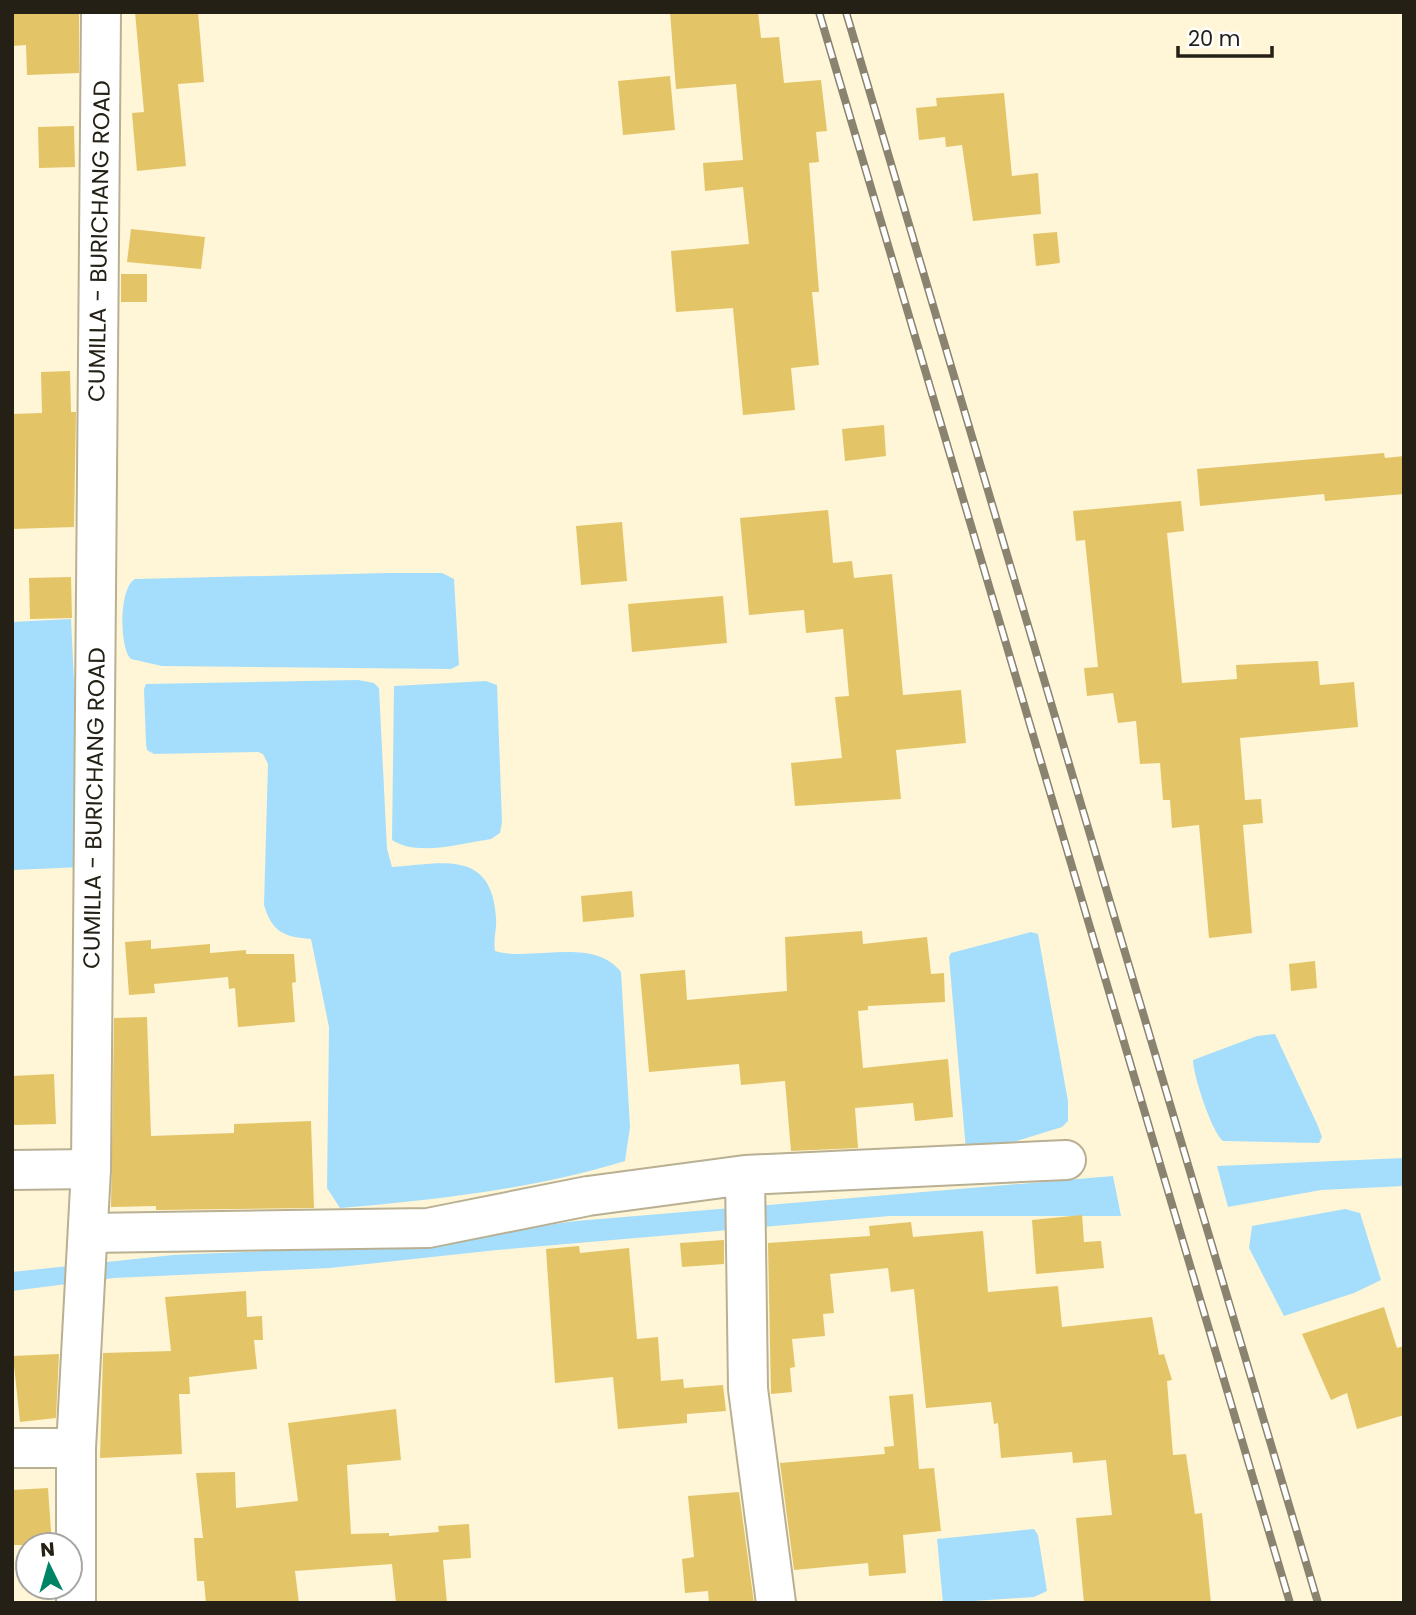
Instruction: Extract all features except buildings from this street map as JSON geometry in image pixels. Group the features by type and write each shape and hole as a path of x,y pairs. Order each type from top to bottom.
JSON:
{"main road":[{"name":"CUMILLA - BURICHANG ROAD","path":"76,1603 76,1448 91,1169 101,12"},
{"path":"89,1233 428,1228 588,1196 745,1188 1066,1160"},
{"path":"12,1170 91,1169"},
{"path":"745,1188 748,1389 776,1603"},
{"path":"12,1448 76,1448"}],"water":[{"path":"442,573 454,579 459,665 451,669 162,666 131,659 124,643 122,618 126,593 135,579"},
{"path":"71,619 83,867 12,870 12,622"},
{"path":"358,680 374,683 379,688 387,849 392,867 445,863 474,870 485,880 492,896 496,918 495,951 510,954 579,952 609,961 621,972 630,1127 625,1161 520,1186 376,1205 340,1208 327,1188 329,1027 311,939 293,937 280,931 271,921 264,905 268,764 263,754 258,752 154,754 147,750 144,689 146,684"},
{"path":"486,681 497,685 502,822 500,833 491,839 427,848 414,848 392,840 394,686"},
{"path":"1031,932 1038,934 1068,1101 1068,1121 1062,1127 991,1149 966,1150 949,957 951,953"},
{"path":"1275,1034 1322,1137 1319,1143 1223,1141 1204,1103 1193,1060 1257,1036"},
{"path":"1404,1158 1404,1186 1321,1190 1228,1207 1217,1166"},
{"path":"1113,1176 1121,1216 890,1216 497,1250 330,1268 114,1278 12,1291 12,1272 173,1255 405,1245 576,1221"},
{"path":"1345,1209 1360,1213 1381,1280 1354,1293 1284,1316 1249,1248 1252,1226"},
{"path":"1034,1529 1038,1535 1047,1591 1034,1597 943,1603 937,1539"}],"railway":[{"path":"819,12 1290,1603"},
{"path":"846,12 1318,1603"}]}
